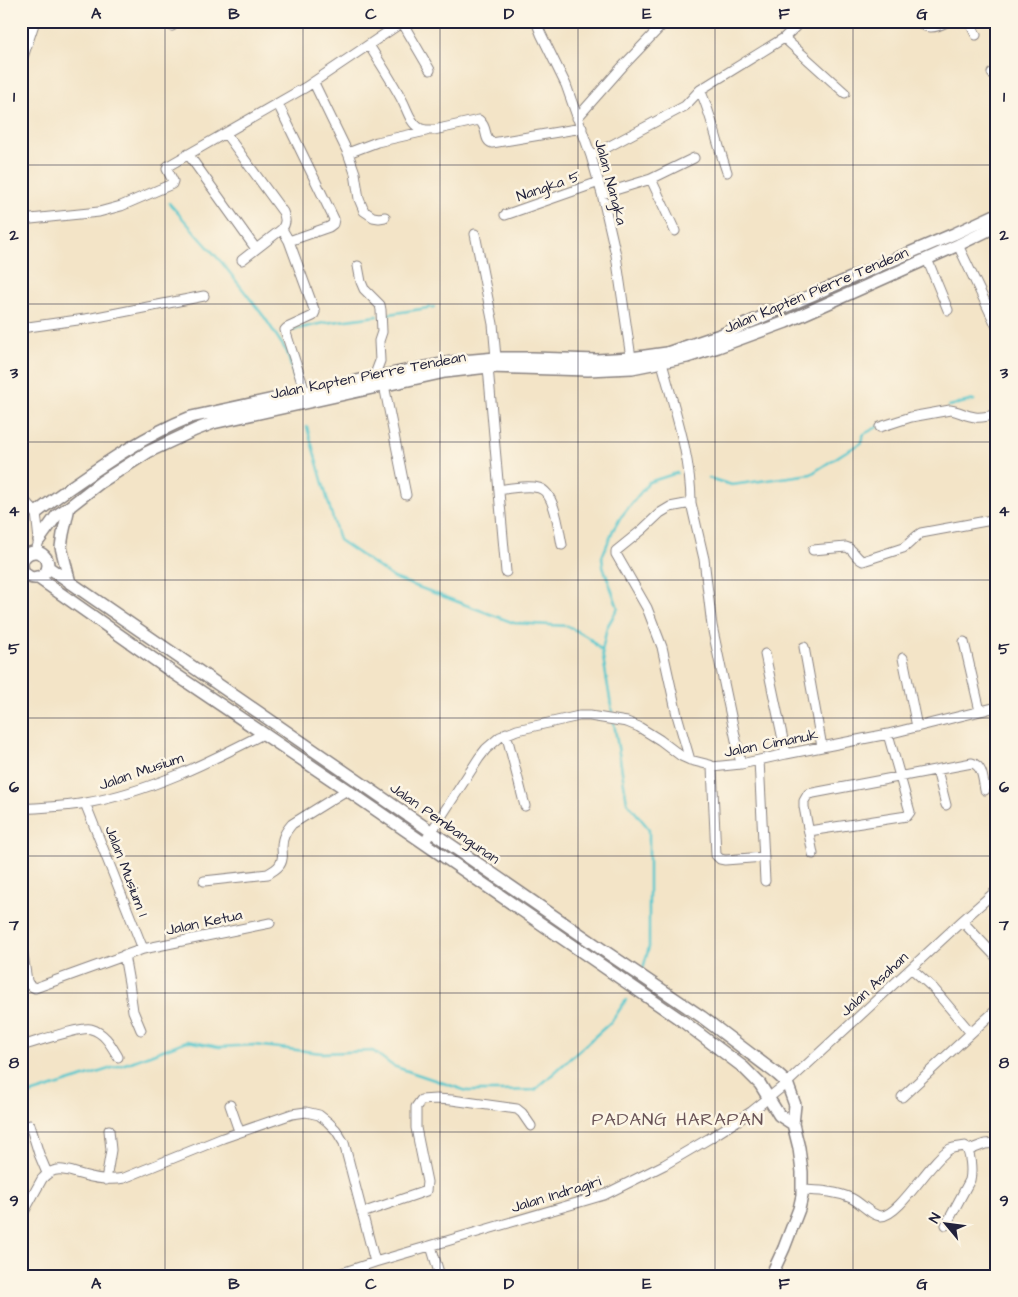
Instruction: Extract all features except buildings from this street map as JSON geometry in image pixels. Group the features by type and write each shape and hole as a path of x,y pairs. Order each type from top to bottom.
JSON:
{"main road":[{"path":"956,240 997,214"},
{"path":"956,240 997,226"},
{"name":"Jalan Kapten Pierre Tendean","path":"36,513 140,441 192,417 305,392 380,379 488,367 606,369 632,368 662,363 718,347 786,322 926,259 956,240"},
{"name":"Jalan Kapten Pierre Tendean","path":"39,540 57,515 101,482 148,452 213,423 451,362 496,358 597,360 667,353 723,334 844,281 956,240"},
{"path":"844,281 850,293"},
{"path":"21,526 23,499"},
{"path":"69,507 61,547 70,583"},
{"path":"36,552 43,554 48,562 48,567 44,574 27,575 23,562 26,556 36,552"},
{"name":"Jalan Pembangunan","path":"48,567 702,1017 787,1083"},
{"name":"Jalan Pembangunan","path":"27,575 347,790 681,1020 743,1067 760,1084 779,1115 793,1124"},
{"path":"263,734 276,724"},
{"path":"583,953 590,941"},
{"path":"771,1276 799,1209 802,1190 799,1148 793,1124 795,1105 787,1083"}],"street":[{"path":"21,63 35,21"},
{"path":"162,21 172,26"},
{"name":"Jalan Nangka","path":"536,21 566,84 599,182 614,243 631,358"},
{"path":"577,118 666,21"},
{"path":"591,156 685,106 700,90 784,38 801,21"},
{"path":"919,21 924,26 932,27 948,21"},
{"path":"968,21 976,35"},
{"path":"21,220 99,212 121,206 172,184 173,182 167,167 314,83 403,22 430,70"},
{"path":"784,38 845,93"},
{"path":"370,45 412,121 417,127 426,130"},
{"path":"314,83 348,153 364,211 373,217 385,217"},
{"path":"700,90 708,106 718,148 727,172"},
{"path":"278,104 334,219 333,224 329,227 289,241"},
{"path":"348,153 377,142 474,120 479,120 484,125 489,143 582,128"},
{"path":"226,134 283,212 286,222 282,229 242,260"},
{"path":"188,154 256,249"},
{"path":"602,194 651,179 694,158"},
{"path":"651,179 675,231"},
{"name":"Nangka 5","path":"505,215 599,182"},
{"path":"282,229 289,241 315,312 313,316 287,328 285,331 305,392"},
{"path":"475,234 492,316 496,358"},
{"path":"956,240 997,327"},
{"path":"926,259 948,310"},
{"path":"358,266 364,289 380,304 382,332 380,341 380,379 406,496"},
{"path":"21,328 110,314 204,296"},
{"path":"662,363 685,448 691,503 704,558 712,626 741,764"},
{"path":"488,367 506,572"},
{"path":"880,427 911,417 950,410 975,417 997,414"},
{"path":"21,487 23,499 36,513 39,540 36,552"},
{"path":"498,490 536,487 548,494 562,545"},
{"path":"690,760 677,715 662,647 647,608 616,551 660,513 670,507 691,503"},
{"path":"813,550 846,547 850,548 863,561 903,548 921,533 997,519"},
{"path":"964,642 980,711"},
{"path":"804,647 822,747"},
{"path":"765,654 786,754"},
{"path":"903,658 917,727"},
{"name":"Jalan Cimanuk","path":"424,843 482,754 492,742 506,733 569,718 590,716 603,718 627,722 639,727 681,756 712,767 741,764 888,734 997,706"},
{"path":"506,733 525,806"},
{"name":"Jalan Musium","path":"21,809 103,800 158,782 209,762 263,734"},
{"path":"809,830 907,816 910,812 888,734"},
{"path":"759,760 765,881"},
{"path":"813,854 804,801 808,794 901,778 972,763 976,764 980,770 985,790"},
{"path":"712,767 716,855 720,859 725,860 764,857"},
{"path":"937,770 946,805"},
{"path":"204,881 268,874 276,869 283,859 282,846 287,829 347,790"},
{"name":"Jalan Musium 1","path":"85,803 143,949"},
{"name":"Jalan Asahan","path":"769,1098 997,890"},
{"path":"962,921 997,958"},
{"name":"Jalan Ketua","path":"21,941 27,981 29,985 35,988 143,949 270,923"},
{"path":"124,955 133,1011 141,1030"},
{"path":"912,969 933,988 971,1033"},
{"path":"902,1098 997,1008"},
{"path":"21,1046 87,1028 101,1034 118,1057"},
{"name":"Jalan Indragiri","path":"333,1276 604,1195 664,1165 751,1112 769,1098"},
{"path":"362,1213 426,1191 427,1182 416,1128 416,1107 421,1100 452,1100 517,1109 531,1126"},
{"path":"230,1105 239,1132"},
{"path":"21,1217 47,1173 57,1170 68,1170 106,1180 124,1178 239,1132 292,1114 306,1112 319,1115 332,1126 344,1143 375,1262"},
{"path":"30,1125 47,1173"},
{"path":"106,1180 111,1150 110,1130"},
{"path":"969,1150 985,1144 997,1143"},
{"path":"802,1190 829,1191 842,1194 882,1216 898,1206 940,1158 951,1149 966,1146 969,1150 972,1173 946,1225"},
{"path":"431,1246 440,1276"}],"waterway":[{"path":"169,203 223,264 265,318 287,352 298,392"},
{"path":"389,314 434,307"},
{"path":"292,330 324,323 377,316"},
{"path":"949,406 974,400"},
{"path":"709,478 732,485 811,474 860,444 864,434 879,426"},
{"path":"307,427 339,540 394,578 514,623 568,626 589,638 602,651 613,717"},
{"path":"602,651 607,627 618,608 603,566 602,557 613,530 649,482 677,473"},
{"path":"614,723 627,802 649,829 649,947 642,972"},
{"path":"21,1097 131,1062 187,1041 219,1047 254,1045 322,1053 373,1051 393,1066 467,1091 535,1090 612,1021 626,1000"}],"district":[{"name":"PADANG HARAPAN","path":"678,1119"}]}
